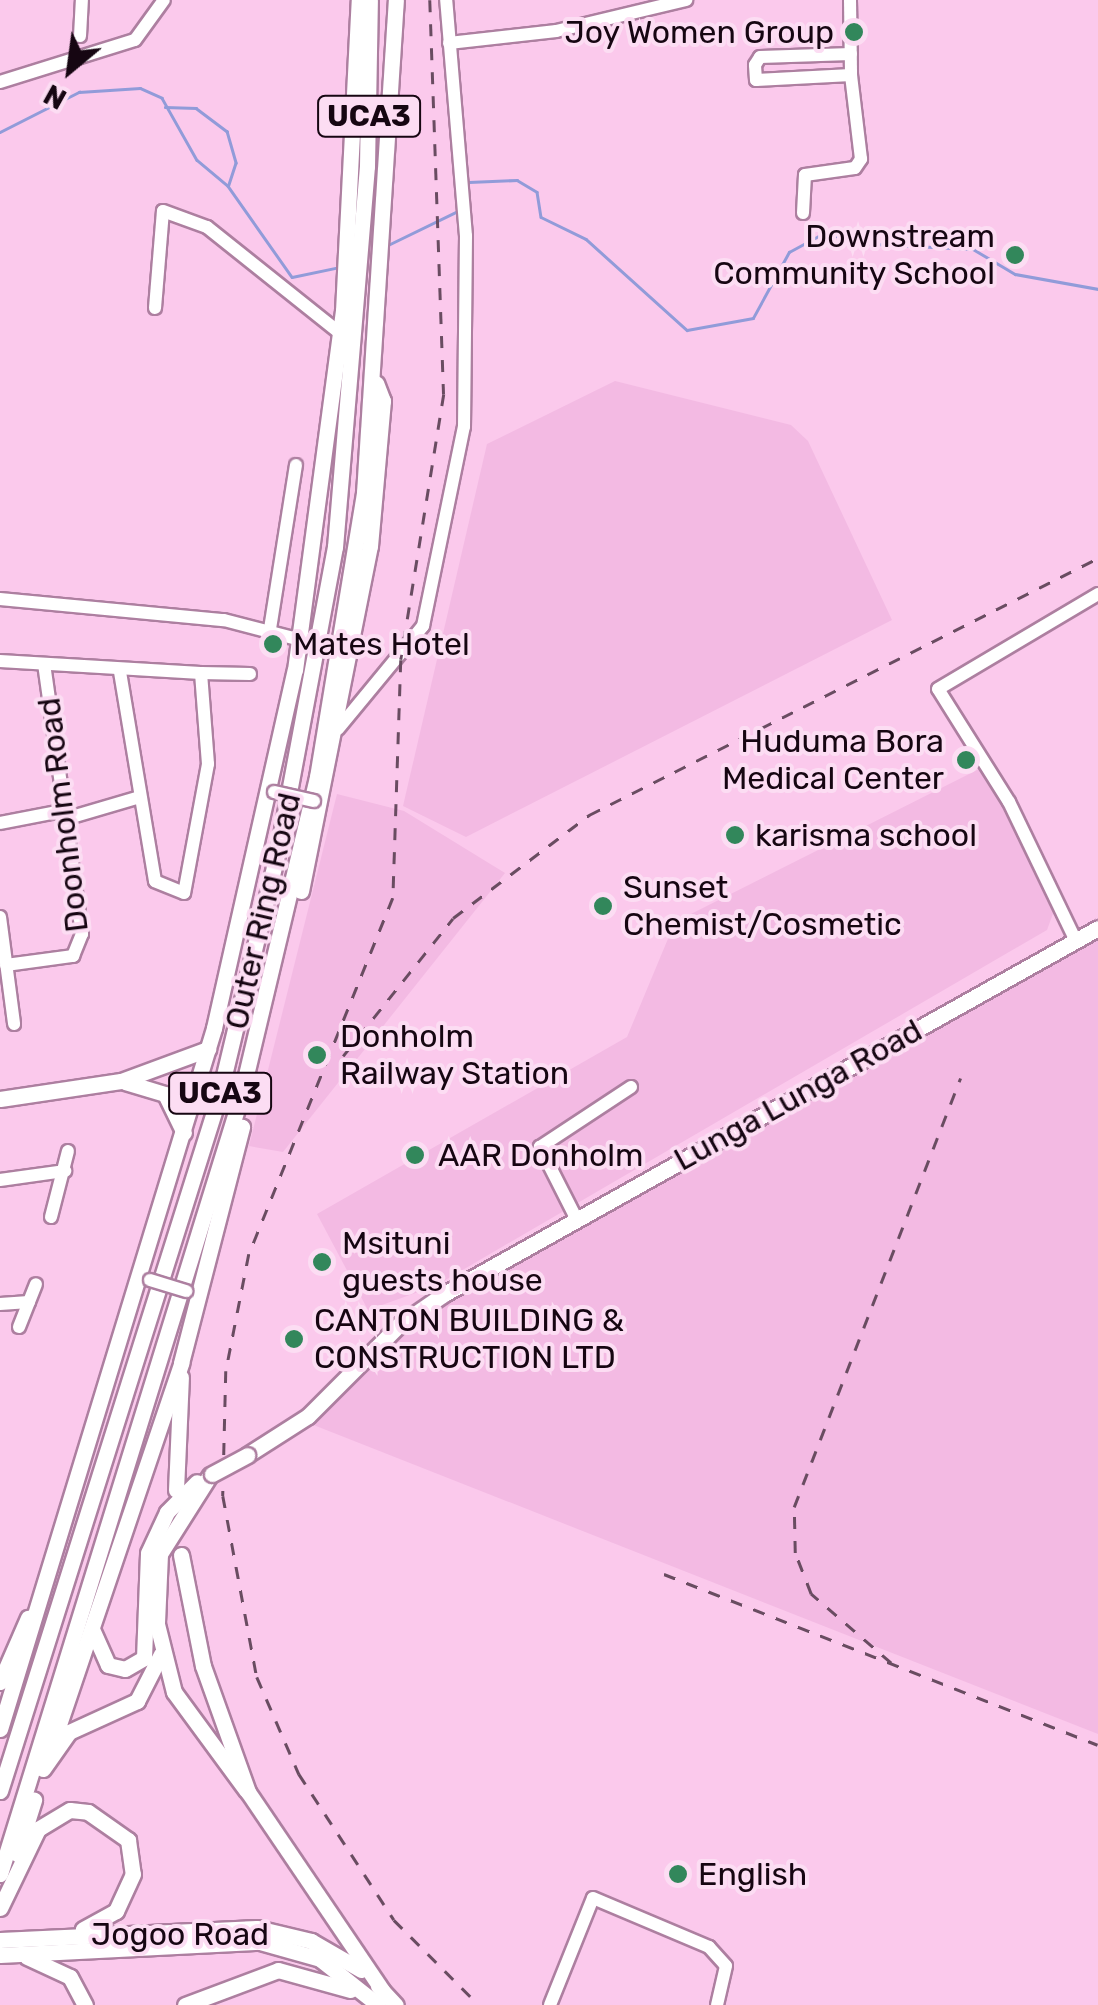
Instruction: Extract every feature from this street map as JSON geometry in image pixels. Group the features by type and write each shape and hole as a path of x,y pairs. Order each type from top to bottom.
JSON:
{"main road":[{"name":"UCA3","path":"355,234 360,0"},
{"name":"UCA3","path":"208,1049 300,640 340,334 349,310 368,126 370,0"},
{"name":"Outer Ring Road","path":"0,1874 259,1030 339,666 374,380 396,0"},
{"path":"354,143 368,126"},
{"name":"Outer Ring Road","path":"0,1791 250,976 329,594 349,310"},
{"name":"Outer Ring Road","path":"0,1908 91,1621 181,1363 192,1293 338,729 378,491 382,401 374,380"},
{"name":"Lunga Lunga Road","path":"91,1621 103,1662 120,1670 144,1658 143,1573 156,1532 211,1475 308,1416 398,1324 576,1218 1090,935"},
{"path":"0,1100 121,1081 208,1049"},
{"name":"Outer Ring Road","path":"0,1729 145,1278 208,1049"},
{"path":"121,1081 165,1094 184,1133"},
{"path":"176,1490 181,1363"},
{"name":"Lunga Lunga Road","path":"211,1475 160,1554 162,1650 174,1692 248,1792"},
{"path":"181,1555 204,1666 248,1792 378,2000"},
{"path":"0,1682 40,1595"},
{"path":"44,1769 69,1732 138,1701 162,1650"},
{"path":"14,1863 44,1823 70,1810 104,1818 128,1840 133,1874 119,1907 64,1935"},
{"name":"Jogoo Road","path":"1,1947 64,1935 257,1928 311,1941 378,2000"},
{"name":"Jogoo Road","path":"1,1947 260,1942 320,1959 378,2000 396,2005"},
{"path":"1,1947 58,1966 84,2005"},
{"path":"186,2005 240,1978 287,1970 328,1978 378,2000"}],"street":[{"path":"80,36 82,0"},
{"path":"0,82 135,40 164,0"},
{"path":"338,729 423,626 464,428 467,266 446,0"},
{"path":"449,43 556,32 686,0"},
{"path":"804,213 805,175 855,168 860,159 851,75 850,0"},
{"path":"851,54 760,57 755,66 756,80 851,75"},
{"path":"155,308 162,210 207,227 340,334"},
{"path":"270,629 296,466"},
{"path":"1090,935 938,689 1098,594"},
{"path":"0,599 270,629 300,640"},
{"path":"0,661 120,672 250,674"},
{"name":"Doonholm Road","path":"6,966 78,950 44,666"},
{"path":"120,672 155,881 184,894 208,764 201,674"},
{"path":"268,791 319,802"},
{"path":"0,824 63,815 140,797"},
{"path":"0,917 14,1024"},
{"path":"576,1218 540,1147 631,1087"},
{"path":"51,1218 68,1151"},
{"path":"0,1180 65,1171"},
{"path":"145,1278 192,1293"},
{"path":"19,1327 36,1284"},
{"path":"0,1304 29,1302"},
{"path":"550,2005 593,1898 709,1947 726,1966 717,2005"}],"shaded area":[{"path":"615,381 791,425 808,441 892,620 466,837 403,806 487,444"},
{"path":"983,767 1055,908 1047,930 435,1286 368,1310 317,1214 627,1037 675,922"},
{"path":"337,794 404,811 505,873 283,1152 249,1146"},
{"path":"1098,937 1098,1734 311,1424 396,1332"}],"waterway":[{"path":"0,132 79,92 140,88 162,98 197,160 228,186 292,277 340,267"},
{"path":"165,107 196,108 227,131 236,163 229,185"},
{"path":"469,182 517,180 537,192 541,217 586,239 687,330 753,318 789,252 826,232 854,243 973,249 1015,274 1098,289"},
{"path":"388,245 458,211"}],"railway":[{"path":"430,0 444,394 401,660 393,898 249,1254 226,1371 223,1496 257,1677 299,1774 394,1920 479,2005"},
{"path":"343,1056 453,918 589,815 1098,558"},
{"path":"891,1663 811,1594 795,1553 794,1507 960,1078"},
{"path":"664,1574 1098,1745"}],"place":[{"name":"Joy Women Group","path":"854,32"},
{"name":"Downstream Community School","path":"1015,255"},
{"name":"Mates Hotel","path":"273,644"},
{"name":"Huduma Bora Medical Center","path":"966,760"},
{"name":"karisma school","path":"735,835"},
{"name":"Sunset Chemist/Cosmetic","path":"603,906"},
{"name":"Donholm Railway Station","path":"317,1055"},
{"name":"AAR Donholm","path":"415,1155"},
{"name":"Msituni guests house","path":"322,1262"},
{"name":"CANTON BUILDING & CONSTRUCTION LTD","path":"294,1339"},
{"name":"English","path":"678,1874"}]}
